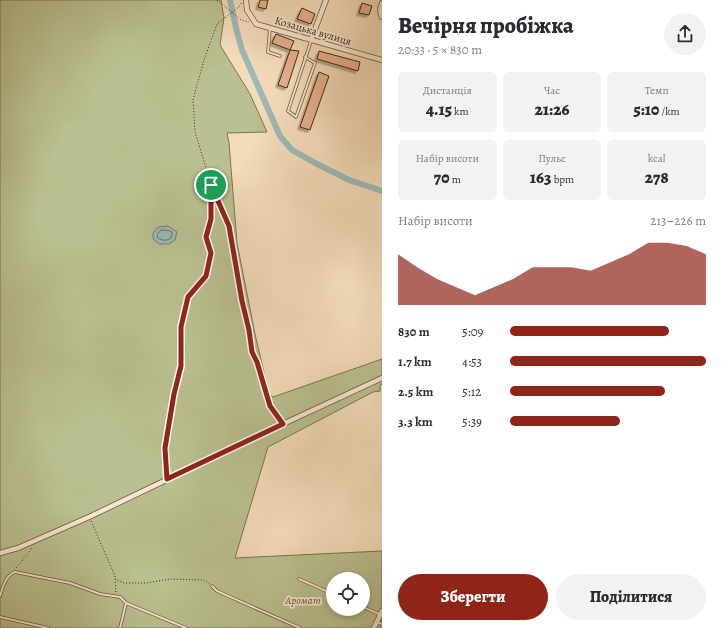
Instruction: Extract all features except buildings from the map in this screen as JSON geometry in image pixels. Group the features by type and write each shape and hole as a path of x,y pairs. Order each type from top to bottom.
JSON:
{"street":[{"path":"246,0 247,10 256,24"},
{"path":"311,40 326,0"},
{"path":"382,3 380,14 382,17"},
{"name":"Козацька вулиця","path":"256,24 382,60"},
{"path":"0,553 18,548 89,517 382,378"},
{"path":"374,628 380,623 381,613"}],"lane":[{"path":"270,28 268,52 280,56"},
{"path":"305,57 315,63 296,117 288,111 305,57 311,40"},
{"path":"0,596 10,574 15,572 70,583 100,594 120,597 126,603 186,628"},
{"path":"299,579 326,591"},
{"path":"212,586 217,591 300,628"},
{"path":"120,628 126,603"},
{"path":"370,609 381,613"},
{"path":"0,617 48,628"}],"path":[{"path":"217,0 241,20 256,24"},
{"path":"242,0 240,6 217,24 204,60 193,100 195,132 211,185 229,226 252,352 257,362 270,406 283,424"},
{"path":"167,479 165,448 174,394 181,366 181,327 188,297 206,276 211,253 206,237 211,219 211,185"},
{"path":"89,517 107,556 115,579 116,596"},
{"path":"10,574 30,552 34,541"},
{"path":"115,579 124,583 146,583 171,579 204,580 212,586"}],"green space":[{"name":"Аромат","path":"0,0 221,0 224,18 220,45 250,94 267,132 227,133 237,243 255,334 269,394 273,397 382,359 382,384 380,385 380,391 373,392 268,447 235,558 382,551 382,628 0,628"}],"water":[{"path":"168,226 177,232 175,240 169,244 159,244 153,239 153,233 158,227"}],"waterway":[{"path":"230,0 242,50 280,136 292,150 317,164 349,180 382,191"}],"route":[{"path":"211,185 229,226 252,352 257,362 270,406 283,424 167,479 165,448 174,394 181,366 181,327 188,297 206,276 211,253 206,237 211,219 211,185"}]}
